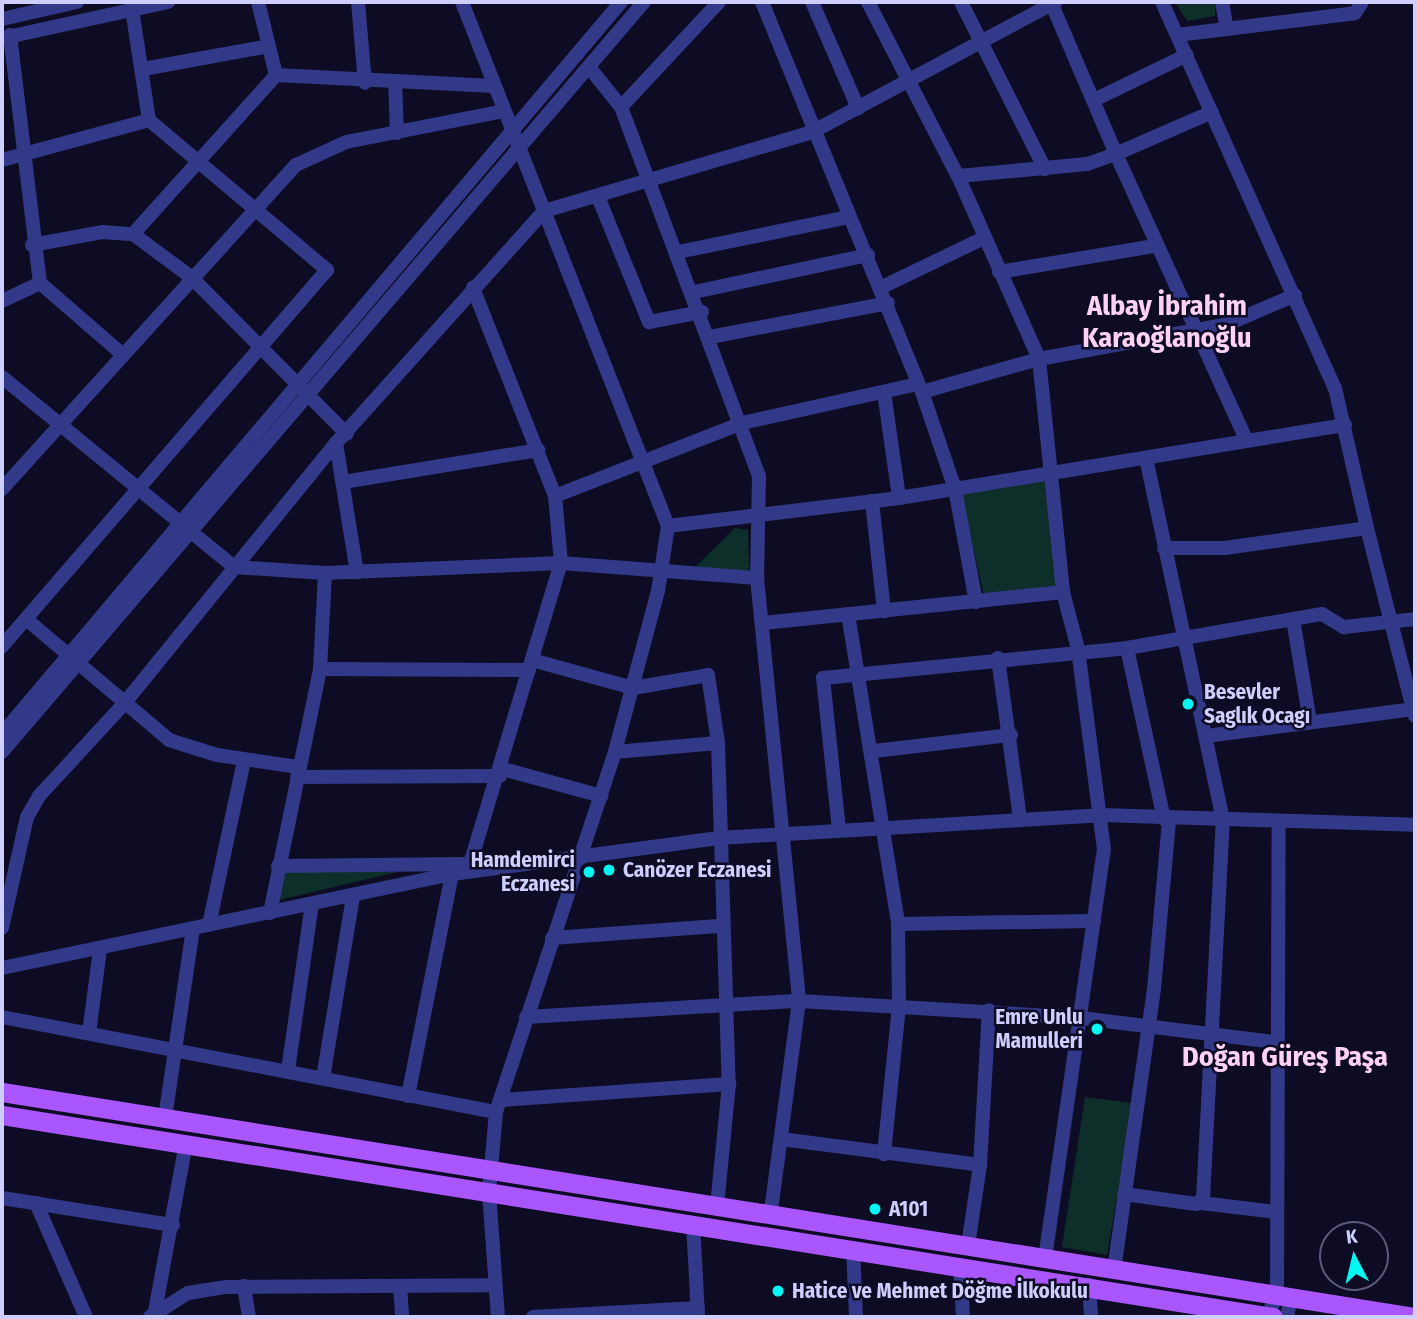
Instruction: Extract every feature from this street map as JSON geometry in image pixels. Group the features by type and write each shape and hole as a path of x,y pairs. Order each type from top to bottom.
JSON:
{"main road":[{"path":"2,1092 717,1206 771,1212 1415,1317"},
{"path":"2,1115 1088,1285 1269,1317"}],"street":[{"path":"2,19 77,2"},
{"path":"122,355 40,283 32,245 6,37 167,2"},
{"path":"258,2 264,47 276,75"},
{"path":"358,2 365,83"},
{"path":"462,2 668,526 663,571 615,752 498,1106 489,1192 498,1317"},
{"path":"305,389 621,2"},
{"path":"2,752 74,660 185,528 519,149 644,2"},
{"path":"621,107 719,2"},
{"path":"762,2 812,132 882,287 920,388 955,489 976,602"},
{"path":"812,2 858,108"},
{"path":"868,2 958,176 1039,359 1055,472 1063,592 1078,649 1104,849 1045,1258"},
{"path":"961,2 979,44 1045,169"},
{"path":"2,928 27,817 123,705 342,438 544,211 599,199 812,132 1053,2 1155,246 1199,330 1247,441"},
{"path":"1162,2 1295,295 1345,425 1367,528 1415,713 1310,722 1206,736"},
{"path":"1222,2 1227,29"},
{"path":"1177,35 1355,13 1362,2"},
{"path":"4,639 26,619 136,488 327,270 149,120 132,9"},
{"path":"143,69 264,47"},
{"path":"1094,100 1187,55"},
{"path":"589,67 621,107 647,182 702,312 759,476 757,578 785,834 786,923 799,1001 771,1212"},
{"path":"276,75 365,83 395,81 494,86"},
{"path":"133,234 276,75"},
{"path":"395,81 397,133"},
{"path":"2,489 191,277 296,165 346,142 504,111"},
{"path":"958,176 1045,169 1116,153 1212,112"},
{"path":"2,160 20,158 149,120"},
{"path":"599,199 649,321 702,312"},
{"path":"678,252 849,217"},
{"path":"32,245 102,232 133,234 191,277 263,344 305,389 342,438 344,482 357,572"},
{"path":"882,287 984,238"},
{"path":"999,272 1155,246"},
{"path":"694,292 868,255"},
{"path":"2,301 40,283"},
{"path":"408,1096 452,874 470,864 501,772 561,563 555,496 473,288"},
{"path":"555,496 742,423 884,392 920,388 1039,359 1228,324 1295,295"},
{"path":"710,337 888,303"},
{"path":"2,377 234,567 325,573 561,563 757,578"},
{"path":"884,392 899,498"},
{"path":"668,526 760,518 899,498 1345,425"},
{"path":"344,482 538,450"},
{"path":"1146,459 1164,548 1189,640 1223,820 1215,1034 1201,1203"},
{"path":"872,501 884,611"},
{"path":"1164,548 1224,548 1367,528"},
{"path":"270,913 320,669 325,573"},
{"path":"763,623 1063,592"},
{"path":"848,614 874,751 881,828 898,925 899,1006 884,1154"},
{"path":"839,830 823,677 1078,649 1127,648 1189,640 1322,614 1344,627 1415,619"},
{"path":"26,619 123,705 183,747 298,772 501,772 601,796"},
{"path":"1293,619 1310,722"},
{"path":"1114,1270 1149,1025 1167,820 1127,648"},
{"path":"998,658 1011,735 1020,819"},
{"path":"2,734 74,660"},
{"path":"320,669 530,665 633,688 708,675 718,743 719,926 729,1084 717,1206"},
{"path":"874,751 1011,735"},
{"path":"615,752 718,743"},
{"path":"209,925 244,761"},
{"path":"2,968 353,897 452,874 719,838 1101,814 1279,825 1415,825"},
{"path":"1279,825 1274,1042 1276,1212 1287,1317"},
{"path":"278,866 470,864"},
{"path":"323,1078 353,897"},
{"path":"288,1070 312,904"},
{"path":"898,925 1094,921"},
{"path":"552,938 719,926"},
{"path":"165,1118 193,929"},
{"path":"89,1033 100,949"},
{"path":"526,1017 799,1001 989,1010 1149,1025 1274,1042"},
{"path":"968,1246 980,1165 989,1010"},
{"path":"2,1017 288,1070 408,1096 498,1106 729,1084"},
{"path":"781,1139 980,1165"},
{"path":"153,1317 173,1225 186,1143"},
{"path":"1124,1194 1276,1212"},
{"path":"2,1198 173,1225"},
{"path":"36,1203 86,1317"},
{"path":"533,1317 698,1313 693,1223"},
{"path":"853,1248 856,1317"},
{"path":"960,1265 963,1317"},
{"path":"153,1317 188,1293 244,1286 495,1285"},
{"path":"1088,1285 1091,1317"},
{"path":"244,1286 248,1317"},
{"path":"400,1286 402,1317"},
{"path":"1269,1317 1284,1296"}],"green space":[{"path":"1175,2 1215,2 1215,16 1187,21"},
{"path":"1043,470 1061,587 984,595 959,484"},
{"path":"735,528 748,530 749,572 690,572"},
{"path":"280,872 397,872 275,901"},
{"path":"1085,1097 1133,1103 1107,1255 1062,1247"}],"place":[{"name":"Besevler Saglık Ocagı","path":"1188,704"},
{"name":"Canözer Eczanesi","path":"609,870"},
{"name":"Hamdemirci Eczanesi","path":"589,872"},
{"name":"Emre Unlu Mamulleri","path":"1097,1029"},
{"name":"A101","path":"875,1209"},
{"name":"Hatice ve Mehmet Döğme İlkokulu","path":"778,1291"}],"district":[{"name":"Albay İbrahim Karaoğlanoğlu","path":"1167,322"},
{"name":"Doğan Güreş Paşa","path":"1285,1057"}]}
